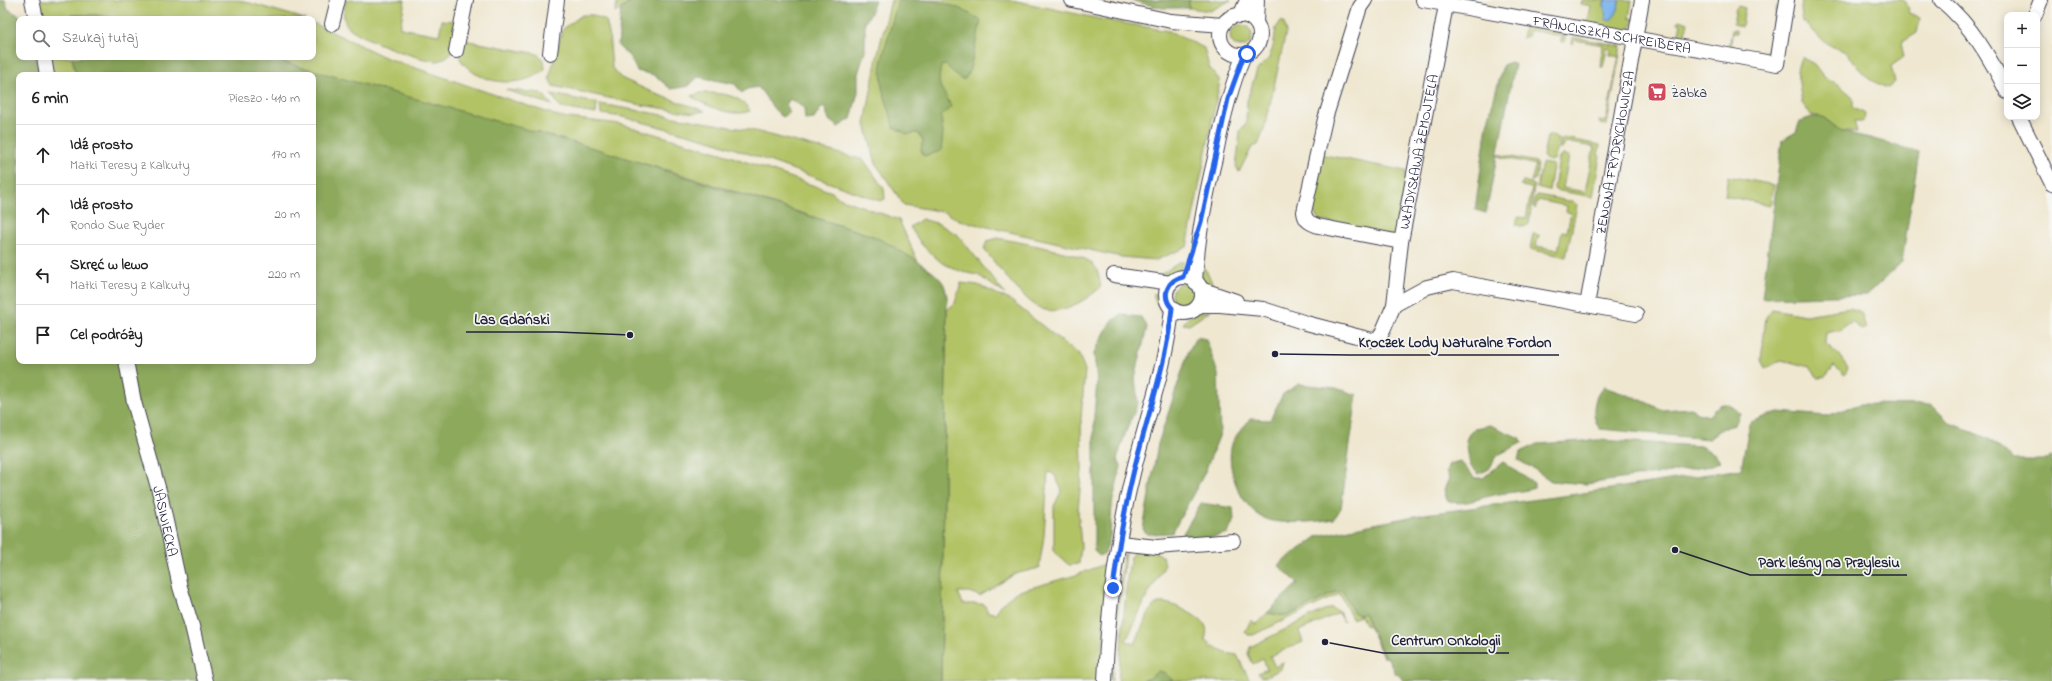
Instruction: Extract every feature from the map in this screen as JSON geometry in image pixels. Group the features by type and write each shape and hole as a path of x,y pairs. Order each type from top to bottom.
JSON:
{"street":[{"path":"32,0 35,16"},
{"path":"332,24 338,0"},
{"path":"456,51 466,0"},
{"path":"550,53 557,0"},
{"path":"1072,0 1222,32"},
{"path":"1240,16 1247,0"},
{"path":"1256,23 1247,17 1240,16 1228,20 1222,32 1224,47 1237,54 1252,52 1259,42 1259,29 1256,23 1257,0"},
{"path":"1365,0 1360,7 1325,119 1304,212 1309,223 1318,226 1402,242"},
{"name":"FRANCISZKA SCHREIBERA","path":"1424,0 1447,2 1777,64 1787,0"},
{"name":"ZENONA FRYDRYCHOWICZA","path":"1587,305 1642,0"},
{"path":"1941,0 1973,34 1994,66 2004,86"},
{"path":"2036,12 2041,0"},
{"name":"WŁADYSŁAWA ŻEMOJTELA","path":"1255,307 1372,340 1378,338 1382,333 1394,305 1402,242 1447,2"},
{"path":"1187,283 1237,54"},
{"path":"44,60 46,72"},
{"path":"2021,120 2050,176"},
{"path":"1187,283 1201,300 1199,305 1193,310 1180,312 1149,288 1117,275 1187,283 1255,307"},
{"path":"1394,305 1427,287 1453,281 1636,314"},
{"path":"1105,681 1110,618 1119,543 1132,474 1163,359 1169,302 1166,291 1187,283"},
{"path":"1199,305 1255,307"},
{"path":"1163,359 1186,312"},
{"name":"JASINIECKA","path":"127,364 134,402 161,498 180,587 192,626 205,681"},
{"path":"1119,543 1157,547 1233,541"}],"green space":[{"path":"0,0 5,0 8,9 20,16 16,16 16,60 36,60 39,72 16,72 16,364 316,364 316,72 75,72 73,60 276,60 597,149 873,236 919,262 941,280 945,288 947,297 941,681 0,681"},
{"path":"37,0 239,0 295,16 75,15 40,16"},
{"path":"346,0 405,0 400,28 439,35 442,20 452,21 458,17 454,47 449,55 438,61 404,53 374,41 351,29 346,24 344,9"},
{"path":"618,0 629,0 629,3 615,13"},
{"path":"629,0 875,0 871,13 865,22 865,51 858,74 858,92 851,119 838,127 829,120 825,108 821,108 814,119 805,120 804,108 790,99 786,105 789,113 783,117 773,107 758,87 747,89 742,93 735,84 698,77 689,86 671,89 654,75 637,71 630,57 618,46 621,10 629,3"},
{"path":"891,0 1012,0 1100,19 1169,31 1204,48 1209,67 1220,81 1187,247 1156,260 1121,257 961,221 944,212 904,205 876,164 865,124 877,57"},
{"path":"898,0 922,0 951,5 981,21 970,69 965,79 960,79 946,65 941,66 939,80 941,88 951,107 941,116 943,133 941,151 924,156 921,150 923,140 918,133 907,134 893,127 882,88 881,63"},
{"path":"1130,0 1189,0 1189,8 1162,8"},
{"path":"1189,0 1231,0 1210,11 1189,8"},
{"path":"1582,0 1606,0 1604,3 1609,21 1617,12 1619,0 1632,0 1629,18 1635,19 1630,29 1627,31 1577,23 1578,20 1588,21 1591,6 1581,4"},
{"path":"1802,0 1903,0 1906,2 1910,13 1920,18 1917,33 1901,43 1904,57 1891,66 1895,82 1888,88 1876,83 1859,69 1847,52 1831,46 1820,38 1806,23 1803,22 1801,9"},
{"path":"1738,6 1745,8 1742,27 1733,24 1736,8"},
{"path":"1777,6 1771,47 1774,47 1772,58 1729,48 1732,30 1734,29 1737,33 1732,33 1731,43 1733,47 1765,52 1768,50"},
{"path":"96,15 102,16 70,16"},
{"path":"582,15 593,15 606,21 609,33 612,68 621,78 656,94 705,111 694,113 641,105 553,86 549,78 563,29"},
{"path":"1680,20 1688,23 1684,36 1681,37 1678,36 1681,24 1678,23"},
{"path":"1281,21 1284,23 1286,32 1266,123 1258,145 1252,147 1239,172 1236,166 1240,131 1246,123 1247,101 1257,70 1269,58 1273,47 1276,28"},
{"path":"1526,22 1561,23 1566,34 1564,42 1561,42 1561,36 1530,30 1528,36 1522,38"},
{"path":"316,24 389,59 561,117 620,124 721,153 832,192 839,198 899,220 919,264 889,244 873,236 674,172 275,60 316,60"},
{"path":"1241,25 1249,28 1252,36 1249,44 1241,47 1233,44 1230,36 1233,28"},
{"path":"1573,37 1621,46 1607,125 1600,124 1599,120 1606,121 1619,57 1610,55 1611,49 1607,48 1603,67 1601,67 1603,45 1575,40 1572,44"},
{"path":"463,40 538,54 544,61 545,69 535,76 524,80 500,82 488,79 468,68 460,59"},
{"path":"1801,57 1814,64 1824,77 1838,84 1853,97 1853,107 1865,114 1864,121 1854,121 1857,132 1842,132 1823,117 1811,115 1802,103 1797,70"},
{"path":"49,60 73,60 75,72 51,72"},
{"path":"1511,62 1515,64 1486,213 1475,210 1487,125 1503,65"},
{"path":"506,90 542,93 552,105"},
{"path":"700,93 714,93 734,97 745,105 750,111 736,113 720,110 704,104 691,96"},
{"path":"551,94 597,103 596,114 561,108"},
{"path":"600,104 755,131 864,160 884,189 885,199 880,201 713,141 623,117 601,114"},
{"path":"1812,117 1823,117 1842,132 1870,138 1919,152 1902,262 1867,295 1762,298 1782,140 1796,132 1800,121"},
{"path":"1550,135 1556,136 1559,139 1555,159 1551,161 1545,159 1543,156 1547,137"},
{"path":"1564,138 1600,145 1598,155 1600,156 1593,197 1555,190 1554,188 1559,158 1562,155 1569,156 1563,188 1585,192 1594,147 1565,142 1563,148 1559,148 1561,140"},
{"path":"1320,154 1406,171 1399,230 1392,237 1319,220 1308,203"},
{"path":"1497,154 1536,162 1538,165 1536,179 1531,181 1536,165 1497,156"},
{"path":"1542,163 1553,165 1549,191 1537,188"},
{"path":"1728,176 1774,185 1770,205 1725,196"},
{"path":"1523,182 1532,183 1534,186 1529,224 1524,227 1516,225 1518,217 1526,218 1532,188 1521,186"},
{"path":"1538,195 1574,202 1577,205 1566,257 1530,249 1533,234 1539,235 1536,246 1558,250 1562,231 1567,232 1571,213 1566,212 1567,206 1538,200 1535,209 1533,206 1535,197"},
{"path":"922,219 939,224 958,235 1005,294 978,275 962,272 942,263 922,245 910,227"},
{"path":"998,238 1063,252 1087,260 1093,264 1096,269 1101,287 1083,301 1068,308 1052,311 1038,307 1012,284 984,249 987,241"},
{"path":"1180,262 1184,262 1179,272 1169,277 1160,275"},
{"path":"1203,267 1215,289 1205,285 1201,279"},
{"path":"961,283 978,285 1010,300 1079,355 1085,370 1081,418 1082,470 1078,510 1081,546 1079,564 1069,565 1054,552 1054,506 1062,490 1054,474 1048,472 1044,536 1039,568 1015,574 980,596 969,592 958,592 963,604 984,604 988,612 996,613 999,606 1016,592 1076,575 1105,564 1106,560 1112,559 1100,681 941,681 947,310 955,303"},
{"path":"1184,283 1189,284 1195,290 1195,300 1189,306 1184,307 1179,306 1173,300 1172,295 1173,290 1179,284"},
{"path":"1154,294 1159,297 1165,305 1167,310 1164,317 1154,298"},
{"path":"1850,308 1861,312 1866,328 1861,330 1852,321 1840,330 1826,333 1825,343 1838,354 1848,368 1845,375 1834,366 1825,377 1818,378 1810,367 1781,360 1765,369 1761,360 1766,317 1772,309 1805,315"},
{"path":"1210,311 1189,325 1183,324 1188,318 1195,314"},
{"path":"1121,315 1141,317 1147,327 1135,378 1138,403 1125,434 1117,459 1121,466 1112,504 1110,536 1105,553 1099,556 1094,551 1094,416 1097,382 1094,353 1111,321"},
{"path":"1196,337 1206,339 1218,374 1220,434 1204,474 1172,533 1147,534 1143,529 1158,444 1188,353"},
{"path":"1299,384 1336,388 1357,395 1341,508 1334,519 1312,522 1287,522 1273,521 1263,517 1253,511 1245,501 1234,478 1230,455 1235,438 1250,419 1270,420 1283,394"},
{"path":"1604,387 1639,399 1663,410 1691,408 1697,413 1709,416 1720,405 1727,404 1740,413 1735,425 1723,428 1709,439 1600,429 1595,419 1594,408 1597,396"},
{"path":"1860,404 1932,405 1950,423 1989,439 2014,460 2046,460 2052,457 2052,681 1403,681 1400,676 1395,673 1387,656 1384,656 1364,613 1360,615 1353,612 1343,591 1336,592 1287,616 1267,613 1298,583 1278,565 1318,536 1425,514 1577,494 1741,469 1750,422 1778,412 1827,416"},
{"path":"1490,425 1520,438 1523,442 1498,455 1489,469 1479,474 1470,466 1466,440 1475,428"},
{"path":"1598,440 1700,446 1715,454 1720,462 1705,467 1586,484 1551,481 1518,460 1520,452 1537,444"},
{"path":"1460,461 1475,478 1483,478 1503,462 1534,483 1534,488 1495,495 1463,503 1452,502 1447,500 1444,490 1449,478 1446,471 1449,464"},
{"path":"1201,503 1233,508 1234,520 1228,533 1211,538 1199,539 1193,539 1182,535"},
{"path":"1135,550 1158,553 1163,557 1165,565 1145,600 1126,641 1135,644 1147,616 1153,607 1156,604 1167,603 1182,609 1202,621 1207,631 1205,640 1211,644 1209,647 1212,649 1214,646 1225,653 1237,655 1250,681 1118,681 1127,579 1131,556"},
{"path":"1126,553 1119,602 1112,681 1110,681 1114,619 1124,554"},
{"path":"1343,591 1353,612 1364,613 1383,656 1387,656 1389,660 1387,657 1383,657 1369,625 1366,626 1361,616 1352,619 1340,594 1253,635 1248,635 1245,632 1251,620 1256,624 1267,613 1287,616 1336,592"},
{"path":"1332,608 1340,612 1344,622 1339,613 1299,631 1303,642 1270,656 1275,667 1283,662 1281,669 1265,677 1261,677 1258,673 1267,669 1263,659 1253,664 1248,654 1250,647 1324,610"},
{"path":"1158,671 1163,672 1174,681 1141,681 1150,678"}],"water":[{"path":"1606,0 1619,0 1617,12 1609,21 1606,19 1604,3"}],"place":[{"name":"Żabka","path":"1657,92"},
{"name":"Las Gdański","path":"630,335"},
{"name":"Kroczek Lody Naturalne Fordon","path":"1275,354"},
{"name":"Park leśny na Przylesiu","path":"1675,550"},
{"name":"Centrum Onkologii","path":"1325,642"}],"route":[{"path":"1113,588 1119,543 1132,474 1159,373 1170,322 1172,308 1167,302 1166,291 1171,282 1183,277 1201,222 1228,99 1244,55 1247,54"}]}
